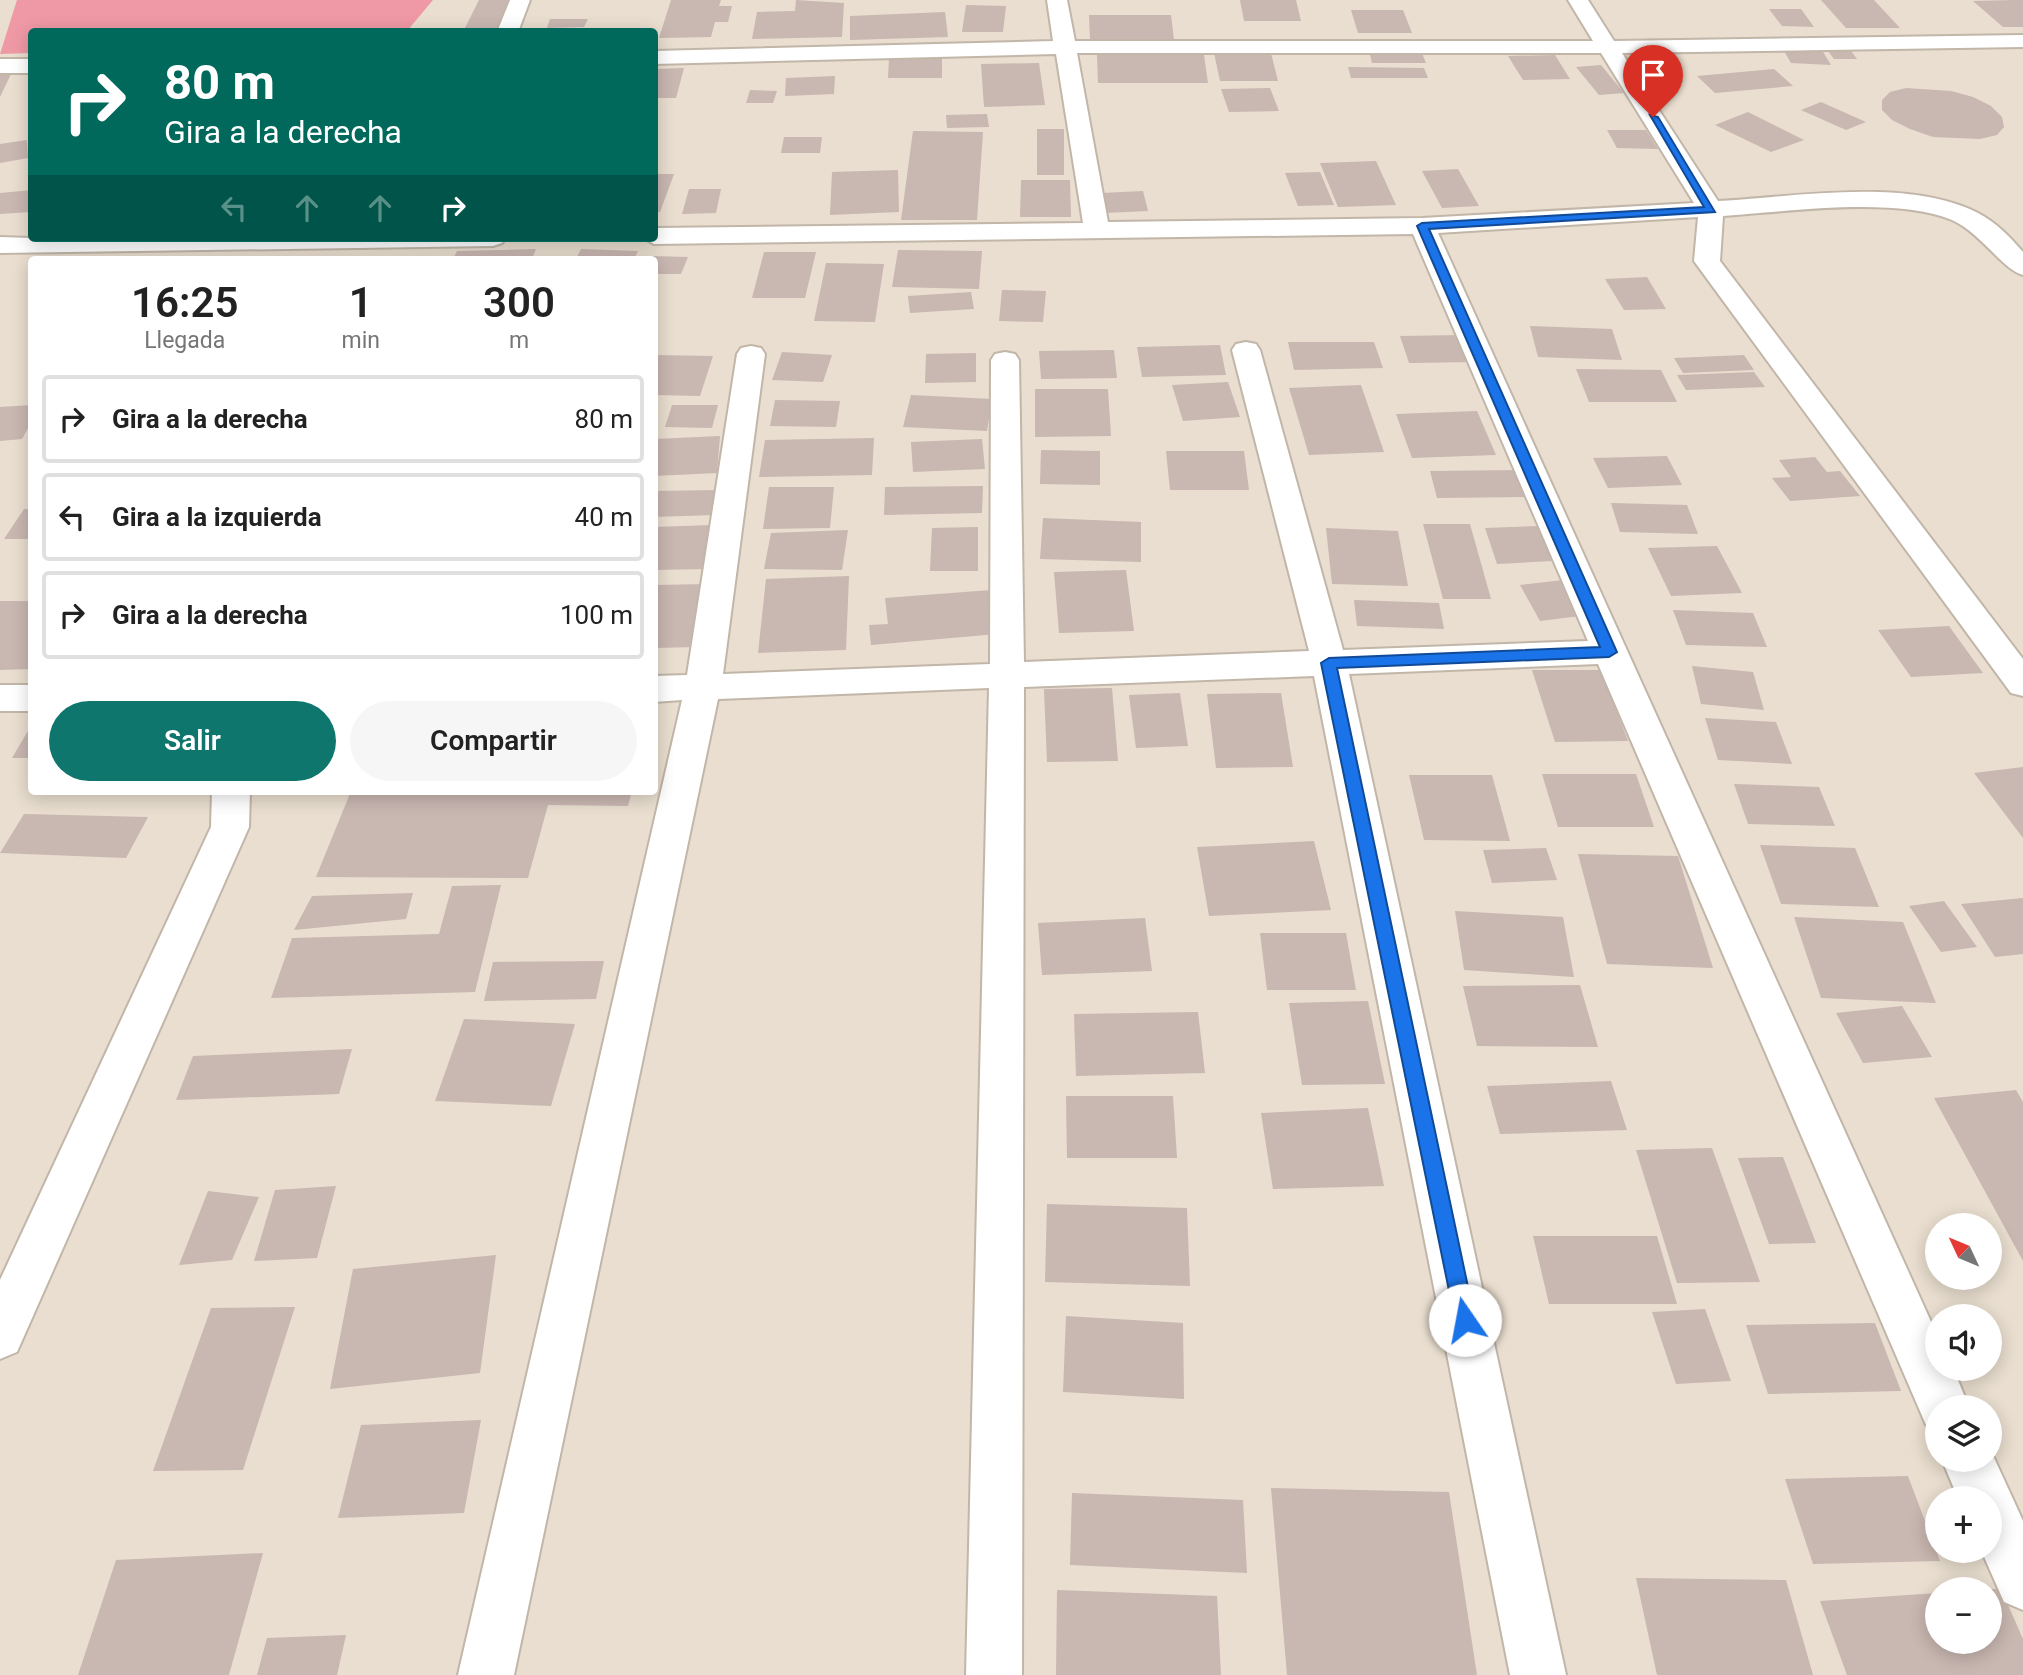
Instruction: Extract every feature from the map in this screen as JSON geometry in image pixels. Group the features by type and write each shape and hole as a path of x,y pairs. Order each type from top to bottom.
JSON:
{"street":[{"path":"509,28 520,0"},
{"path":"1057,0 1097,230"},
{"path":"1578,0 1711,210 1707,261 2023,684"},
{"path":"658,58 1067,47 1610,47 2023,41"},
{"path":"0,66 28,66"},
{"path":"658,236 1422,226 1848,201 1907,202 1940,207 1966,217 1986,230 2023,267"},
{"path":"1422,226 1939,1395"},
{"path":"0,245 180,242"},
{"path":"1246,350 1329,663 1538,1675"},
{"path":"486,1675 702,688 751,354"},
{"path":"993,1675 1007,676 1005,360"},
{"path":"1990,640 2023,634"},
{"path":"658,689 1609,652"},
{"path":"0,698 28,698"},
{"path":"0,1335 230,827 232,795"},
{"path":"2002,1536 2023,1583"}],"shaded area":[{"path":"17,0 433,0 410,28 28,28 28,53 0,54"}],"building":[{"path":"479,0 513,0 500,28 465,28"},
{"path":"671,0 721,0 719,6 732,6 728,22 715,22 711,37 659,38"},
{"path":"796,0 844,3 842,37 752,39 757,12 795,11"},
{"path":"1240,0 1296,0 1301,21 1244,21"},
{"path":"1821,0 1874,0 1900,28 1846,28"},
{"path":"2023,0 2023,27 2003,27 1973,1"},
{"path":"966,5 1006,6 1003,32 962,32"},
{"path":"1769,9 1801,9 1814,27 1782,26"},
{"path":"1351,10 1403,10 1412,33 1358,33"},
{"path":"945,12 948,37 850,40 850,16"},
{"path":"1089,15 1171,15 1174,40 1090,40"},
{"path":"550,19 588,19 584,27 547,28"},
{"path":"1825,47 1849,48 1857,59 1834,59"},
{"path":"1369,51 1421,51 1426,63 1372,63"},
{"path":"1784,51 1823,52 1831,65 1791,63"},
{"path":"1214,53 1271,53 1278,81 1220,81"},
{"path":"1097,55 1204,55 1208,83 1098,83"},
{"path":"1555,55 1570,79 1523,80 1508,56"},
{"path":"942,56 942,78 888,78 889,58"},
{"path":"1039,63 1045,105 984,107 981,64"},
{"path":"1601,65 1624,93 1599,95 1576,67"},
{"path":"1348,67 1424,68 1428,78 1351,78"},
{"path":"684,68 676,98 658,98 658,69"},
{"path":"1774,69 1793,86 1715,93 1697,76"},
{"path":"12,72 0,97 0,73"},
{"path":"835,76 834,94 785,96 786,78"},
{"path":"1270,88 1279,111 1229,112 1221,89"},
{"path":"1906,88 1951,91 1973,97 1991,106 2002,117 2004,127 1997,135 1980,139 1933,137 1910,129 1892,120 1882,110 1882,100 1890,92"},
{"path":"750,90 777,91 773,103 746,103"},
{"path":"1821,102 1866,122 1846,130 1801,110"},
{"path":"1748,112 1804,140 1771,152 1715,125"},
{"path":"987,114 989,127 947,128 946,115"},
{"path":"1037,129 1064,129 1064,175 1037,175"},
{"path":"1607,130 1646,130 1658,149 1617,148"},
{"path":"913,131 983,132 977,220 901,220"},
{"path":"784,137 822,137 820,153 781,153"},
{"path":"27,140 28,158 0,163 0,144"},
{"path":"1376,161 1396,205 1338,207 1320,163"},
{"path":"1458,169 1479,206 1442,208 1422,171"},
{"path":"898,170 899,212 830,215 832,172"},
{"path":"1320,172 1334,205 1298,206 1285,173"},
{"path":"658,174 674,174 660,212"},
{"path":"1021,180 1070,180 1071,217 1020,217"},
{"path":"689,189 721,189 716,213 682,214"},
{"path":"28,190 28,212 0,214 0,193"},
{"path":"1143,191 1148,211 1105,213 1101,193"},
{"path":"536,249 533,256 454,256 457,251"},
{"path":"581,249 638,251 636,256 578,256"},
{"path":"898,250 982,251 979,289 892,287"},
{"path":"764,252 816,252 805,298 752,298"},
{"path":"658,256 688,257 681,274 658,274"},
{"path":"826,263 884,264 875,322 814,321"},
{"path":"1647,277 1666,309 1624,310 1605,279"},
{"path":"1002,290 1046,291 1043,322 999,321"},
{"path":"971,292 974,309 910,313 908,296"},
{"path":"1530,326 1612,329 1622,360 1538,357"},
{"path":"1464,335 1474,362 1409,363 1400,336"},
{"path":"1288,342 1374,342 1383,368 1294,370"},
{"path":"1220,345 1226,375 1142,377 1137,347"},
{"path":"1114,350 1117,378 1041,379 1039,351"},
{"path":"782,352 832,355 823,382 772,380"},
{"path":"976,353 976,382 925,383 926,354"},
{"path":"658,355 713,356 700,396 658,395"},
{"path":"1744,355 1754,370 1683,373 1674,358"},
{"path":"1576,369 1661,370 1677,402 1589,402"},
{"path":"1754,372 1765,387 1686,390 1677,375"},
{"path":"1228,382 1240,417 1183,421 1172,385"},
{"path":"1361,385 1384,452 1309,455 1289,388"},
{"path":"1035,389 1108,389 1111,436 1035,437"},
{"path":"911,395 992,399 987,431 903,427"},
{"path":"775,400 840,401 836,427 770,426"},
{"path":"28,405 28,428 22,439 0,441 0,407"},
{"path":"672,405 718,405 712,428 665,427"},
{"path":"1477,411 1496,455 1412,458 1396,414"},
{"path":"720,436 717,473 658,476 658,439"},
{"path":"874,438 872,475 759,477 765,440"},
{"path":"982,439 985,469 913,472 911,442"},
{"path":"1041,450 1100,451 1100,485 1040,484"},
{"path":"1166,451 1244,451 1249,490 1170,490"},
{"path":"1667,456 1682,485 1608,488 1593,458"},
{"path":"1815,457 1827,472 1840,471 1860,496 1790,501 1772,478 1791,477 1779,460"},
{"path":"1522,470 1530,497 1437,498 1430,471"},
{"path":"983,486 982,513 884,515 885,487"},
{"path":"769,487 834,487 830,528 763,529"},
{"path":"719,490 715,515 658,517 658,491"},
{"path":"1611,503 1687,505 1698,534 1620,532"},
{"path":"24,509 28,509 28,539 4,539"},
{"path":"1043,518 1141,522 1141,562 1040,559"},
{"path":"1423,524 1470,524 1491,599 1443,599"},
{"path":"712,525 705,569 658,570 658,527"},
{"path":"1538,526 1552,561 1497,564 1485,528"},
{"path":"978,527 978,571 930,571 932,528"},
{"path":"1326,528 1398,531 1408,586 1332,584"},
{"path":"848,530 842,570 764,569 771,533"},
{"path":"1717,546 1742,593 1671,596 1648,548"},
{"path":"1126,570 1134,631 1059,633 1054,572"},
{"path":"849,576 846,650 758,653 766,579"},
{"path":"1572,579 1588,615 1540,621 1520,585"},
{"path":"707,584 696,647 658,648 658,585"},
{"path":"991,590 997,634 871,645 869,625 888,624 885,598"},
{"path":"1354,600 1439,603 1444,629 1357,626"},
{"path":"0,601 28,601 28,669 0,670"},
{"path":"1673,610 1753,613 1767,647 1686,645"},
{"path":"1949,626 1983,673 1911,677 1878,630"},
{"path":"1692,666 1753,672 1764,710 1701,704"},
{"path":"1532,670 1601,670 1628,741 1555,742"},
{"path":"1112,688 1118,761 1047,762 1044,689"},
{"path":"1180,693 1188,746 1136,748 1129,695"},
{"path":"1281,693 1293,767 1216,768 1207,694"},
{"path":"1705,718 1776,722 1792,764 1718,760"},
{"path":"28,731 28,758 12,758"},
{"path":"2023,767 2023,838 1974,773"},
{"path":"1542,774 1636,774 1654,827 1558,827"},
{"path":"1409,775 1492,775 1510,841 1424,840"},
{"path":"1734,784 1819,787 1835,826 1748,824"},
{"path":"349,795 631,795 628,806 548,805 528,878 316,877"},
{"path":"24,814 148,817 126,858 0,853"},
{"path":"1314,841 1331,910 1209,916 1197,847"},
{"path":"1760,845 1855,848 1879,907 1781,904"},
{"path":"1546,848 1557,880 1492,883 1483,850"},
{"path":"1578,854 1678,856 1713,968 1607,964"},
{"path":"501,885 475,992 271,998 292,938 439,934 452,886"},
{"path":"413,893 406,919 294,930 312,896"},
{"path":"2023,898 2023,954 1995,957 1961,904"},
{"path":"1944,901 1977,947 1941,952 1909,906"},
{"path":"1455,911 1563,917 1574,977 1464,970"},
{"path":"1794,917 1903,922 1936,1003 1821,998"},
{"path":"1145,918 1152,971 1042,975 1038,923"},
{"path":"1260,933 1346,933 1356,990 1267,990"},
{"path":"604,961 596,999 484,1001 493,962"},
{"path":"1580,985 1598,1047 1477,1046 1463,986"},
{"path":"1368,1001 1385,1084 1302,1085 1289,1003"},
{"path":"1902,1006 1932,1057 1863,1063 1836,1013"},
{"path":"1198,1012 1205,1073 1076,1076 1074,1014"},
{"path":"464,1019 575,1024 551,1106 435,1101"},
{"path":"352,1049 339,1094 176,1100 193,1056"},
{"path":"1611,1081 1627,1130 1500,1134 1487,1086"},
{"path":"2016,1090 2023,1102 2023,1261 2002,1223 2002,1213 1997,1213 1934,1098"},
{"path":"1066,1096 1173,1096 1177,1158 1067,1158"},
{"path":"1368,1108 1384,1186 1273,1189 1261,1113"},
{"path":"1712,1148 1760,1282 1677,1283 1636,1150"},
{"path":"1783,1157 1816,1243 1769,1244 1738,1158"},
{"path":"336,1186 317,1258 254,1261 275,1190"},
{"path":"208,1191 259,1197 232,1260 179,1265"},
{"path":"1047,1204 1187,1208 1190,1286 1045,1282"},
{"path":"1533,1236 1657,1236 1677,1304 1549,1304"},
{"path":"496,1255 480,1373 330,1389 353,1269"},
{"path":"295,1307 243,1470 153,1471 211,1308"},
{"path":"1705,1309 1731,1381 1676,1384 1652,1312"},
{"path":"1066,1316 1183,1323 1184,1399 1063,1392"},
{"path":"1875,1323 1901,1391 1768,1394 1746,1325"},
{"path":"481,1420 464,1513 338,1518 361,1425"},
{"path":"1908,1476 1925,1521 1925,1561 1813,1564 1785,1479"},
{"path":"1271,1488 1449,1492 1477,1675 1287,1675"},
{"path":"1072,1493 1243,1500 1247,1573 1070,1565"},
{"path":"263,1553 229,1675 78,1675 116,1560"},
{"path":"1636,1578 1786,1580 1813,1675 1657,1675"},
{"path":"1057,1590 1217,1596 1221,1675 1056,1675"},
{"path":"2002,1591 2023,1639 2023,1675 1847,1675 1820,1601 1925,1594 1925,1654 2002,1654"},
{"path":"346,1635 337,1675 257,1675 267,1638"}],"route":[{"path":"1465,1320 1329,663 1609,652 1422,226 1711,210 1653,117"}]}
